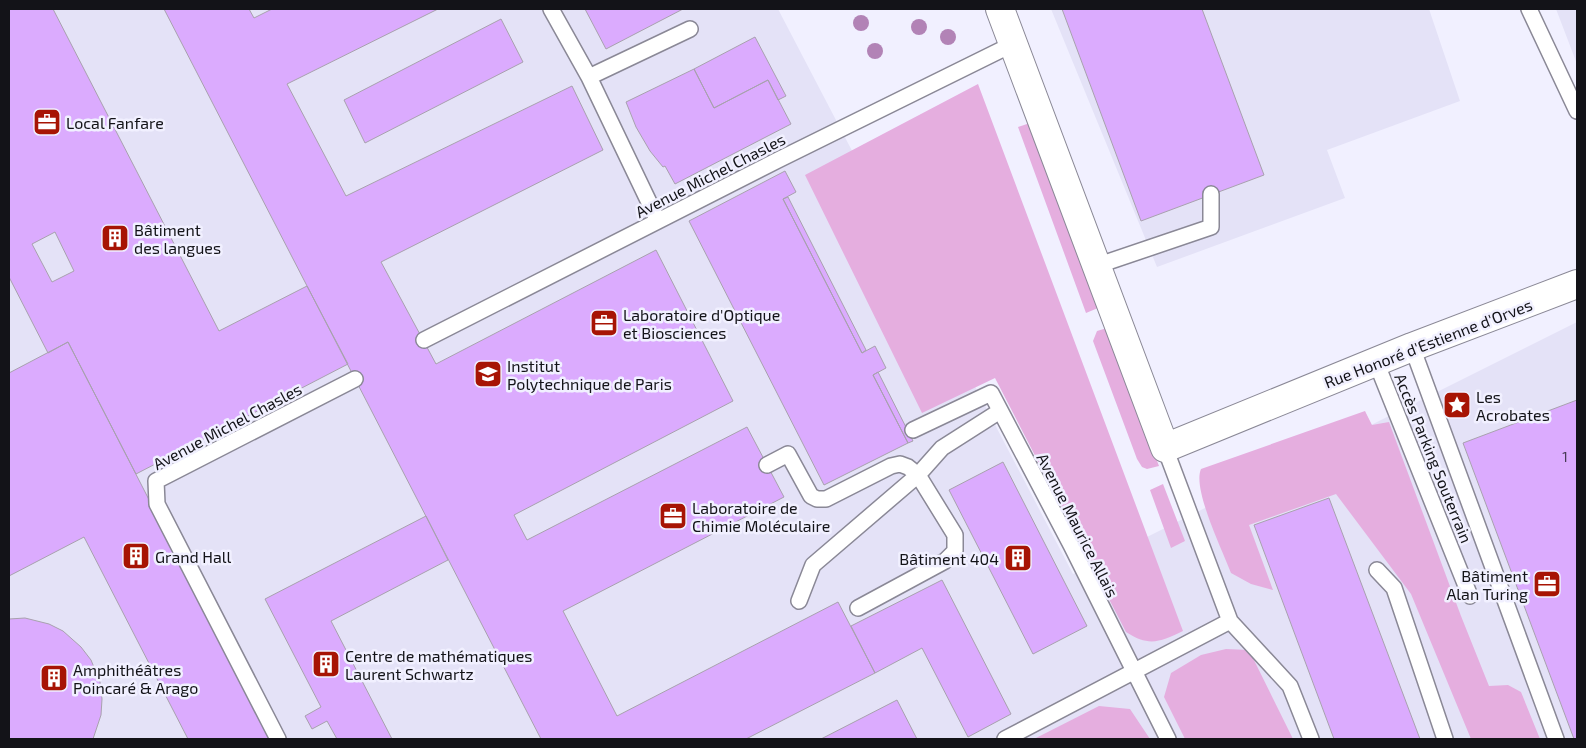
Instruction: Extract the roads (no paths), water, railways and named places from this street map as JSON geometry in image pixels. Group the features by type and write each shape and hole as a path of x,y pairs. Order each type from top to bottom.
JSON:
{"street":[{"path":"1000,9 1165,448"},
{"name":"Rue Honoré d'Estienne d'Orves","path":"1165,448 1412,347 1577,284"}],"lane":[{"path":"551,9 589,77 658,221"},
{"path":"1529,9 1577,111"},
{"path":"589,77 690,29"},
{"name":"Avenue Michel Chasles","path":"424,340 1013,44"},
{"path":"1096,266 1211,227 1211,194"},
{"path":"1412,347 1556,739"},
{"name":"Accès Parking Souterrain","path":"1376,362 1470,596"},
{"name":"Avenue Michel Chasles","path":"278,739 157,504 156,481 355,379"},
{"name":"Avenue Maurice Allais","path":"913,430 991,393 1064,535 1072,545 1168,739"},
{"path":"799,601 814,565 918,475 942,448 1000,411"},
{"path":"1165,448 1230,621 1290,686 1311,739"},
{"path":"767,465 788,454 811,496 817,499 826,499 891,466 900,464 908,467 918,475 955,535 955,550 944,561 858,608"},
{"path":"1378,570 1394,588 1445,739"},
{"path":"1005,739 1230,621"}],"place":[{"name":"Local Fanfare","path":"47,122"},
{"name":"Bâtiment des langues","path":"115,238"},
{"name":"Laboratoire d'Optique et Biosciences","path":"604,323"},
{"name":"Institut Polytechnique de Paris","path":"488,374"},
{"name":"Les Acrobates","path":"1457,405"},
{"name":"Laboratoire de Chimie Moléculaire","path":"673,516"},
{"name":"Grand Hall","path":"136,556"},
{"name":"Bâtiment 404","path":"1018,558"},
{"name":"Bâtiment Alan Turing","path":"1547,584"},
{"name":"Centre de mathématiques Laurent Schwartz","path":"326,664"},
{"name":"Amphithéâtres Poincaré & Arago","path":"54,678"}]}
